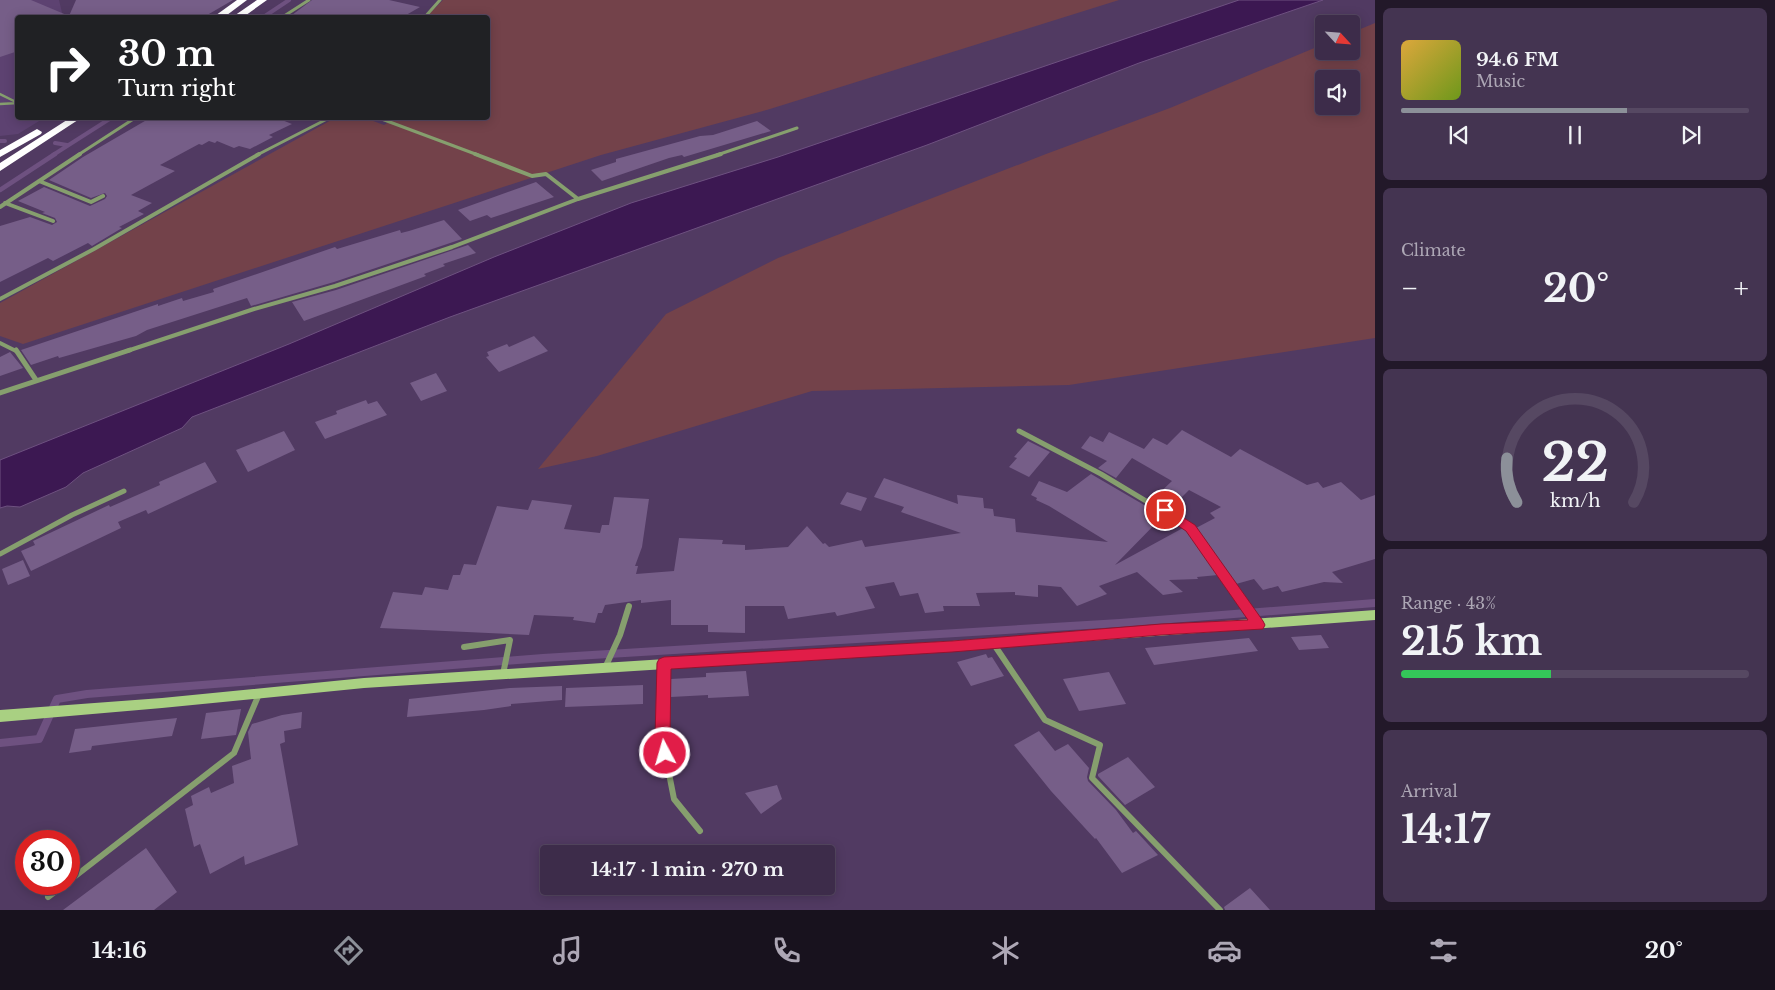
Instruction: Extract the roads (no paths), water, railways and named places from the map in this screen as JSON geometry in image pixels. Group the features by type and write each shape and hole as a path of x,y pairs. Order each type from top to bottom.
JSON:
{"highway":[{"path":"220,15 243,0"},
{"path":"240,15 263,0"},
{"path":"0,154 56,120"},
{"path":"0,168 73,120"}],"street":[{"path":"286,15 309,0"},
{"path":"427,15 440,0"},
{"path":"0,207 132,120"},
{"path":"0,299 94,249 258,155 325,120"},
{"path":"384,120 532,176 546,174 578,200"},
{"path":"0,392 254,309 304,296 389,268 452,247 578,200 678,169 797,128"},
{"path":"39,181 91,202 103,196"},
{"path":"5,203 53,221"},
{"path":"0,343 15,349 36,380"},
{"path":"1019,431 1101,474 1191,528 1259,625"},
{"path":"0,554 72,515 124,491"},
{"path":"607,665 620,635 628,606"},
{"path":"0,716 504,671 993,642 1161,629 1259,625 1375,615"},
{"path":"464,647 510,640 504,671"},
{"path":"993,642 1045,720 1100,746 1092,778 1220,910"},
{"path":"664,663 662,738 674,799 700,831"},
{"path":"80,872 234,753 260,693"}],"lane":[{"path":"0,94 15,102"},
{"path":"0,104 15,103"}],"waterway":[{"path":"266,15 289,0"},
{"path":"53,155 108,120"},
{"path":"0,141 5,141"},
{"path":"55,143 67,145"},
{"path":"0,190 55,154"},
{"path":"0,743 39,739 57,699 87,694 543,658 1120,623 1375,603"}]}
